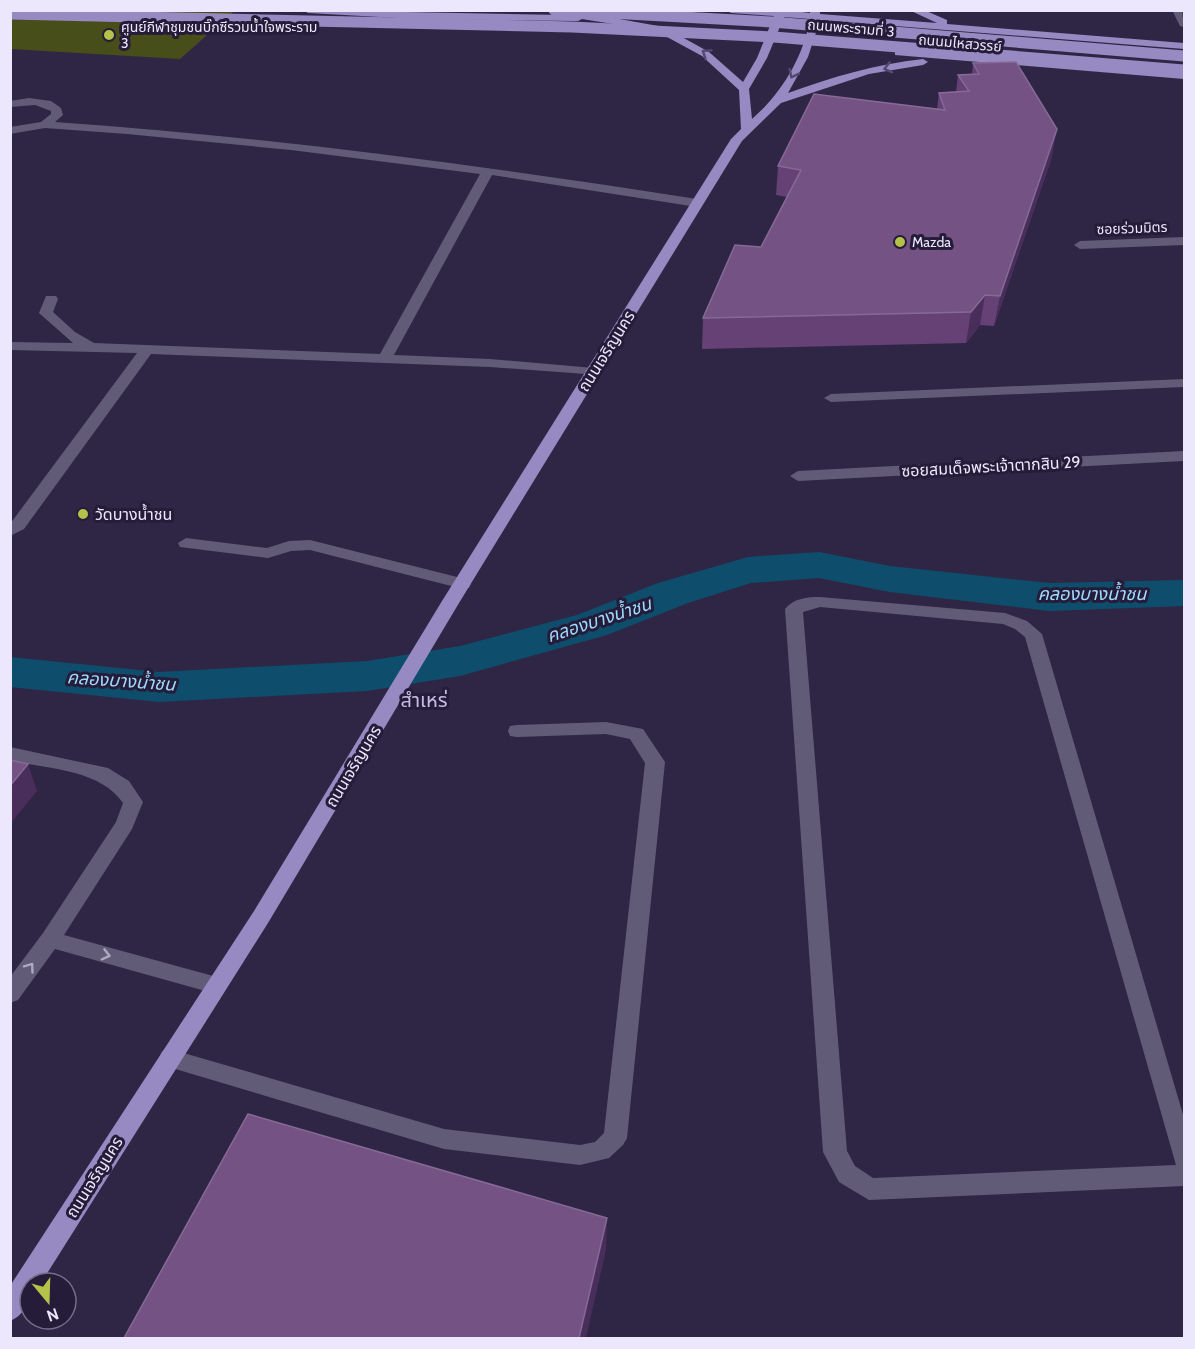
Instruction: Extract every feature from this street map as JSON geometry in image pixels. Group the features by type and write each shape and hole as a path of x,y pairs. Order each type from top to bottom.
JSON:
{"main road":[{"path":"308,10 405,15 595,19"},
{"name":"ถนนมไหสวรรย์","path":"555,10 660,29 807,45 1185,76"},
{"name":"ถนนพระรามที่ 3","path":"555,10 772,22 1185,56"},
{"name":"ถนนมไหสวรรย์","path":"731,10 815,13 962,29 1185,46"},
{"path":"914,10 962,29"},
{"path":"747,129 744,89 762,58 782,12"},
{"name":"ถนนเจริญนคร","path":"10,1309 384,715 451,601 737,139 777,101 807,45 815,13"},
{"name":"ถนนพระรามที่ 3","path":"10,14 572,27 774,37 1185,70"},
{"path":"660,29 695,45 716,60 744,89"},
{"path":"777,101 831,82 907,63 966,58"}],"street":[{"path":"1176,11 1185,24"},
{"path":"10,92 24,93 16,103"},
{"path":"16,103 45,103 53,106 57,110 57,115 45,125"},
{"path":"10,131 45,125 343,150 697,203"},
{"path":"385,358 488,171"},
{"name":"ซอยร่วมมิตร","path":"1080,245 1185,241"},
{"path":"51,299 46,313 70,335 91,347"},
{"path":"10,346 385,358 490,363 594,372"},
{"path":"10,531 18,526 146,350"},
{"path":"831,398 1185,383"},
{"name":"ซอยสมเด็จพระเจ้าตากสิน 29","path":"798,476 1185,456"},
{"path":"186,543 268,553 290,546 310,545 463,584"},
{"path":"1185,1157 1034,634 1005,619 819,602 806,603 794,609 835,1152 847,1174 869,1189 1185,1175"},
{"path":"170,1058 444,1139 580,1155 601,1151 615,1138 654,762 636,734 606,728 517,731"},
{"path":"10,754 101,773 122,786 133,802 125,824 50,939 10,994"},
{"path":"50,939 216,985"}],"green space":[{"name":"ศูนย์กีฬาชุมชนบิ๊กซีรวมน้ำใจพระราม 3","path":"10,11 234,11 180,59 11,49"}],"building":[{"name":"Mazda","path":"1016,62 1057,129 1000,296 985,295 971,312 703,318 735,245 761,247 801,170 778,166 814,94 945,110 939,93 969,91 958,75 979,74 973,63"},
{"path":"10,760 28,764 10,786"},
{"path":"248,1114 607,1218 579,1338 124,1338"}],"waterway":[{"name":"คลองบางน้ำชน","path":"10,672 159,687 367,676 460,661 592,625 673,593 748,570 819,565 890,579 1049,597 1184,593"}],"place":[{"name":"ศูนย์กีฬาชุมชนบิ๊กซีรวมน้ำใจพระราม 3","path":"109,35"},
{"name":"Mazda","path":"900,242"},
{"name":"วัดบางน้ำชน","path":"83,514"}],"district":[{"name":"สำเหร่","path":"424,700"}]}
